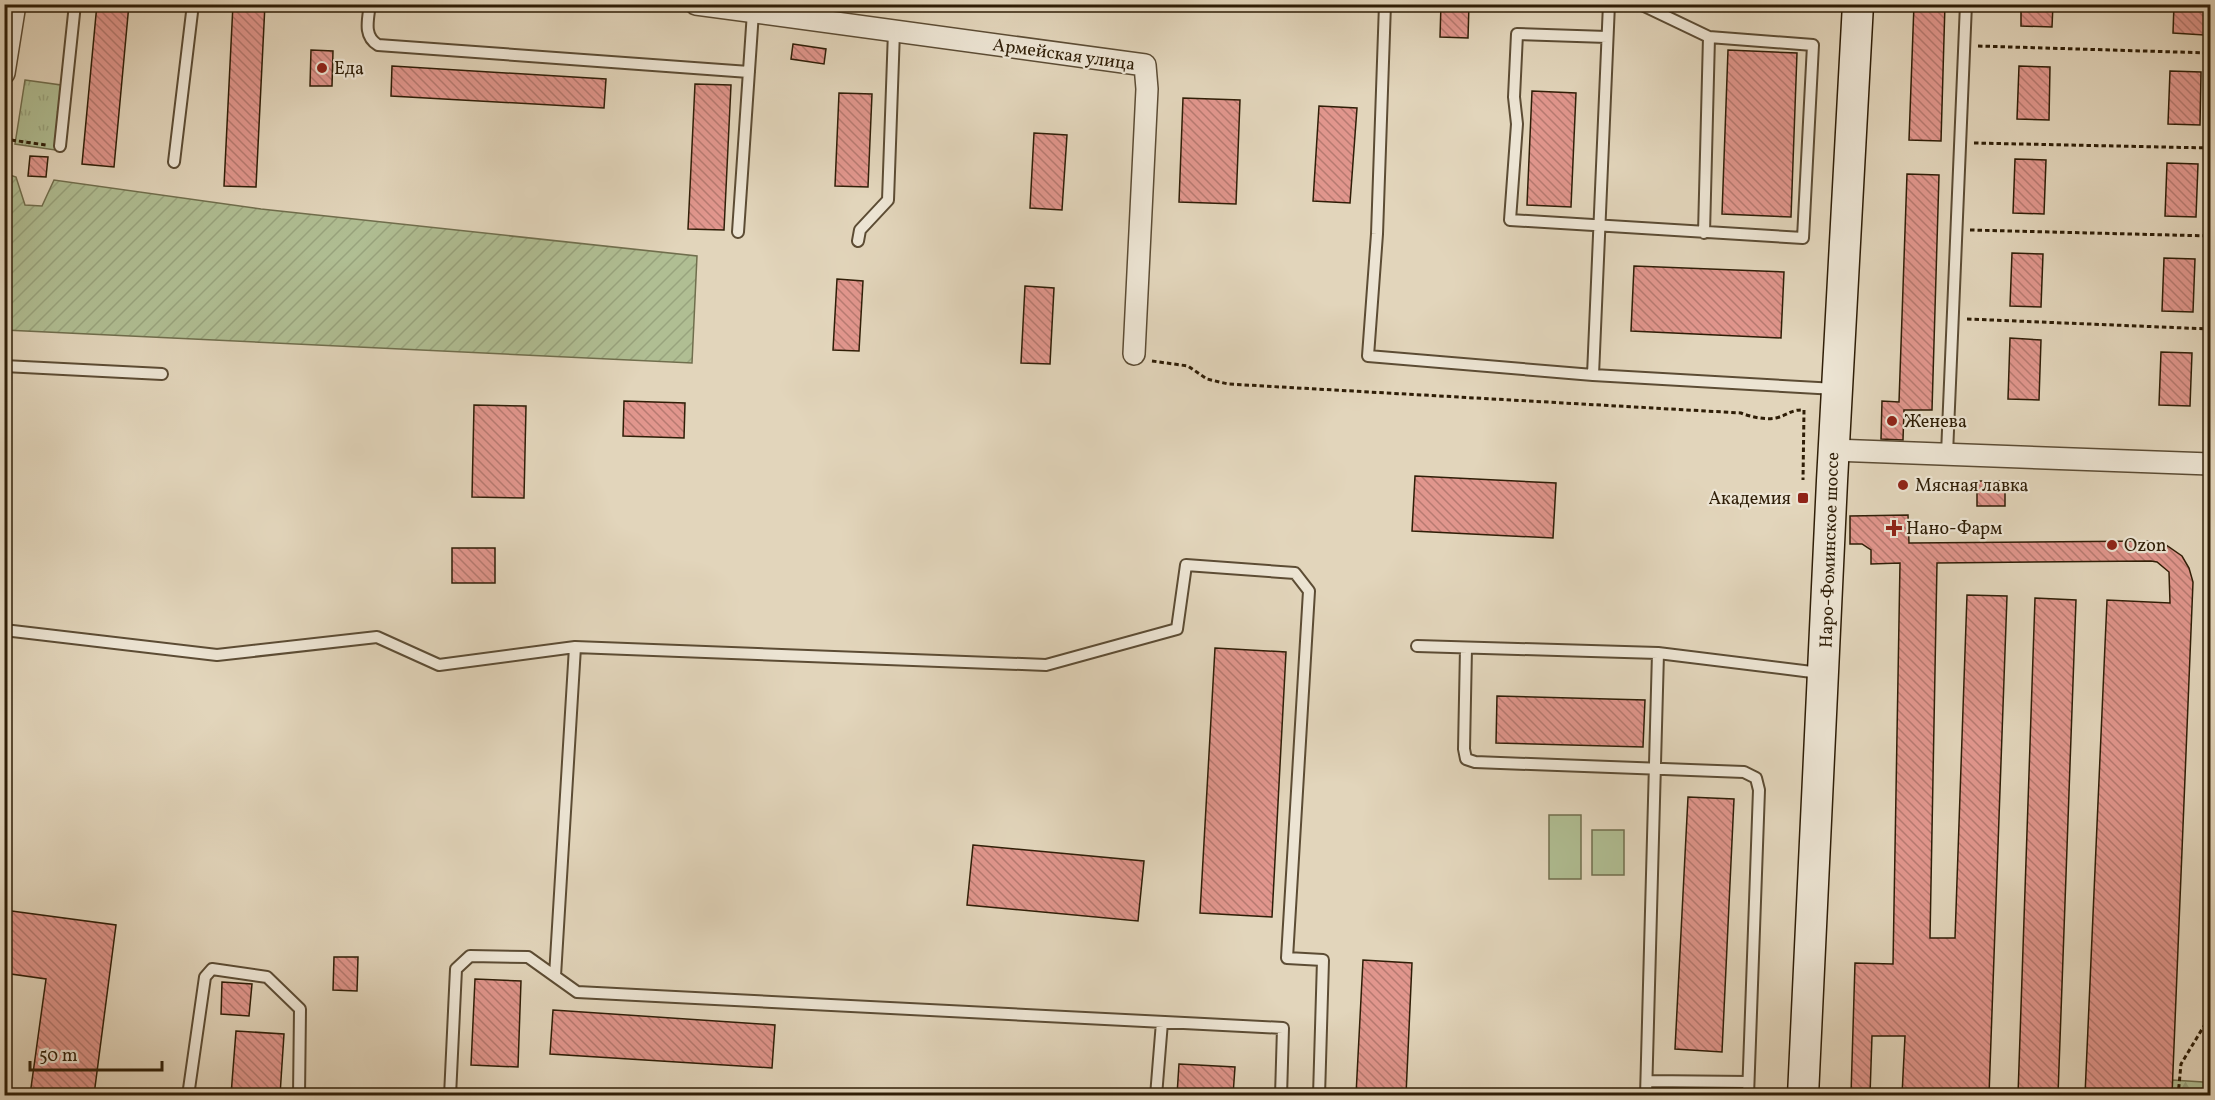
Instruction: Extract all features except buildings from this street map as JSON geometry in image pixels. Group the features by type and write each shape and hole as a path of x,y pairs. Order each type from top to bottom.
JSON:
{"main road":[{"name":"Наро-Фоминское шоссе","path":"1803,1095 1833,450 1858,4"}],"street":[{"path":"4,73 7,36 15,4"},
{"name":"Армейская улица","path":"696,4 1145,65 1147,89 1134,354"},
{"path":"1833,450 2211,464"}],"lane":[{"path":"60,146 75,4"},
{"path":"174,162 193,4"},
{"path":"370,4 367,32 370,40 378,45 749,72"},
{"path":"1385,4 1377,234 1368,356 1593,375 1837,389"},
{"path":"1593,375 1609,4"},
{"path":"1607,37 1517,34 1514,97 1517,124 1510,220 1803,238 1813,45 1709,37 1640,4"},
{"path":"1947,454 1966,4"},
{"path":"738,232 753,12"},
{"path":"858,241 860,230 888,200 894,31"},
{"path":"1704,232 1709,37"},
{"path":"4,366 162,374"},
{"path":"4,630 217,655 377,637 439,665 575,647 1046,665 1177,629 1186,565 1295,573 1309,591 1287,958 1323,960 1319,1095"},
{"path":"1418,646 1658,653 1824,674"},
{"path":"555,976 575,647"},
{"path":"1466,648 1464,750 1466,759 1475,762 1744,772 1756,778 1759,790 1748,1095"},
{"path":"1646,1095 1658,653"},
{"path":"450,1095 456,969 470,956 528,957 577,993 1283,1028 1281,1095"},
{"path":"188,1095 205,976 212,969 267,976 300,1009 299,1095"},
{"path":"1156,1095 1162,1022"},
{"path":"1647,1081 1748,1082"}],"path":[{"path":"1964,46 2211,53"},
{"path":"4,139 60,146"},
{"path":"1960,142 2211,148"},
{"path":"1956,230 2211,236"},
{"path":"1953,318 2211,329"},
{"path":"1134,354 1159,363 1188,366 1207,379 1228,384 1741,413 1755,418 1776,418 1793,409 1804,410 1803,480"},
{"path":"2178,1095 2178,1073 2181,1064 2211,1016"}],"green space":[{"path":"25,80 61,85 55,150 15,144"},
{"path":"4,173 16,177 25,205 42,206 54,180 261,209 697,256 692,363 5,330"},
{"path":"1549,815 1581,815 1581,879 1549,879"},
{"path":"1592,830 1624,830 1624,875 1592,875"},
{"path":"2172,1080 2203,1082 2209,1095 2172,1096"}],"place":[{"name":"Еда","path":"322,68"},
{"name":"Женева","path":"1892,421"},
{"name":"Мясная лавка","path":"1903,485"},
{"name":"Академия","path":"1803,498"},
{"name":"Нано-Фарм","path":"1894,528"},
{"name":"Ozon","path":"2112,545"}]}
